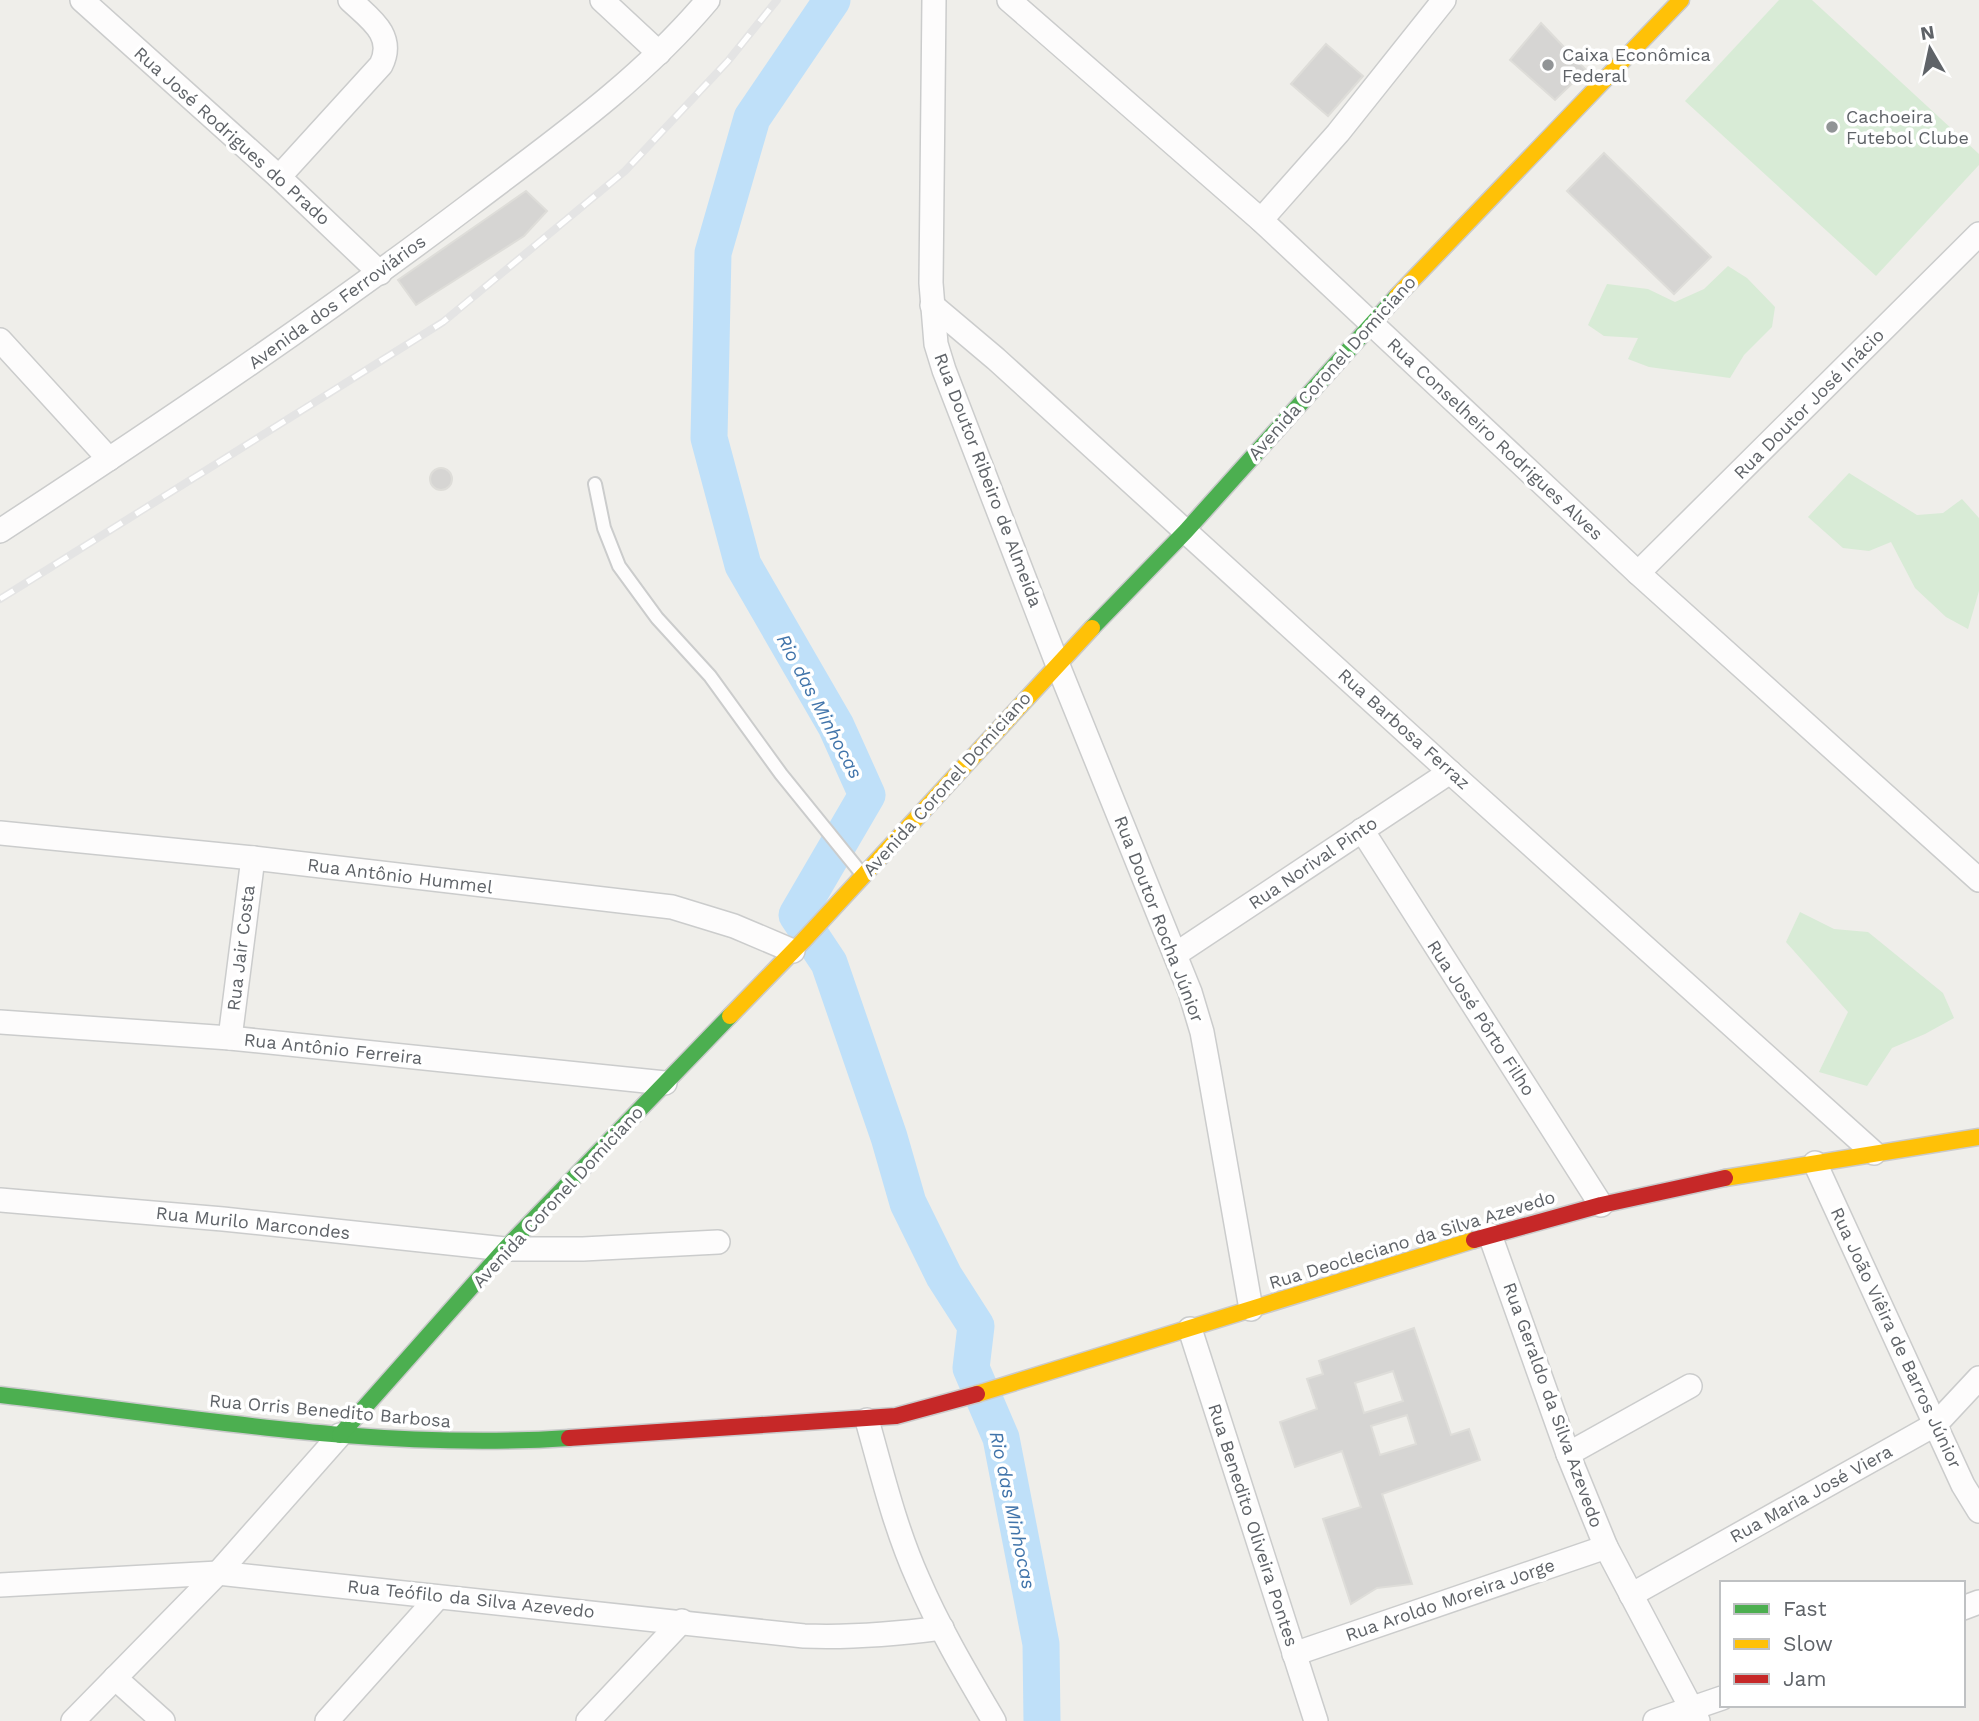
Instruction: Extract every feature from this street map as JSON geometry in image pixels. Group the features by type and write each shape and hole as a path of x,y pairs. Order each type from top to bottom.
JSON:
{"main road":[{"name":"Avenida Coronel Domiciano","path":"341,1435 505,1249 798,946 1057,663 1186,531 1371,323 1681,0"},
{"name":"Rua Deocleciano da Silva Azevedo","path":"867,1420 914,1413 1018,1384 1490,1235 1601,1205 1669,1189 1979,1137"},
{"name":"Rua Orris Benedito Barbosa","path":"0,1395 341,1435 439,1442 510,1442 867,1420"}],"street":[{"name":"Rua José Rodrigues do Prado","path":"82,0 279,177 380,273"},
{"path":"279,177 382,65 385,58 387,47 383,33 378,25 350,0"},
{"path":"602,0 659,53"},
{"name":"Avenida dos Ferroviários","path":"0,531 303,329 380,273 622,88 708,0"},
{"name":"Rua Doutor Ribeiro de Almeida","path":"934,0 930,237 936,344 1057,663"},
{"name":"Rua Conselheiro Rodrigues Alves","path":"1009,0 1261,220 1638,573 1979,880"},
{"path":"1261,220 1338,134 1444,0"},
{"name":"Rua Doutor José Inácio","path":"1638,573 1979,234"},
{"name":"Rua Barbosa Ferraz","path":"933,305 1874,1153"},
{"path":"0,340 109,459"},
{"name":"Rua Doutor Rocha Júnior","path":"1057,663 1176,954 1202,1032 1251,1309"},
{"name":"Rua Norival Pinto","path":"1176,954 1450,772"},
{"name":"Rua José Pôrto Filho","path":"1362,830 1601,1205"},
{"name":"Rua Antônio Hummel","path":"0,833 253,858 672,907 798,946"},
{"name":"Rua Jair Costa","path":"230,1038 253,858"},
{"name":"Rua Antônio Ferreira","path":"0,1022 230,1038 665,1083"},
{"name":"Rua João Viêira de Barros Júnior","path":"1815,1163 1963,1485 1979,1511"},
{"name":"Rua Murilo Marcondes","path":"0,1200 223,1219 505,1249 583,1249 718,1241"},
{"name":"Rua Geraldo da Silva Azevedo","path":"1490,1235 1568,1454 1606,1547 1694,1715"},
{"name":"Rua Benedito Oliveira Pontes","path":"1190,1329 1316,1721"},
{"name":"Rua Maria José Viera","path":"1631,1595 1936,1424 1979,1378"},
{"path":"1568,1454 1690,1386"},
{"path":"867,1420 901,1535 918,1579 994,1721"},
{"name":"Avenida Coronel Domiciano","path":"73,1721 218,1573 341,1435"},
{"name":"Rua Aroldo Moreira Jorge","path":"1294,1654 1606,1547"},
{"name":"Rua Teófilo da Silva Azevedo","path":"0,1585 218,1573 804,1636 842,1637 942,1628"},
{"path":"327,1721 438,1597"},
{"path":"588,1721 682,1621"},
{"path":"115,1678 163,1721"},
{"path":"1655,1721 1694,1715 1720,1699"}],"lane":[{"path":"595,484 604,528 619,566 657,618 710,676 781,774 863,875"}],"green space":[{"name":"Cachoeira Futebol Clube","path":"1779,0 1812,0 1979,154 1979,165 1876,276 1685,101"},
{"path":"1728,266 1747,278 1775,307 1772,327 1744,355 1730,378 1649,367 1628,359 1638,338 1604,336 1588,325 1607,284 1648,289 1675,302 1704,289"},
{"path":"1849,473 1917,515 1943,513 1962,499 1979,518 1979,591 1968,629 1946,617 1915,588 1891,542 1869,551 1843,548 1808,517"},
{"path":"1800,912 1834,929 1868,932 1943,993 1954,1018 1892,1048 1867,1086 1819,1072 1848,1012 1786,942"}],"building":[{"name":"Caixa Econômica Federal","path":"1541,23 1586,70 1555,100 1510,60"},
{"path":"1326,44 1363,76 1328,116 1291,84"},
{"path":"1604,153 1711,257 1674,294 1567,191"},
{"path":"526,191 547,211 524,236 416,305 398,280"},
{"path":"441,468 449,471 452,479 449,487 441,490 433,487 430,479 433,471"},
{"path":"1414,1328 1451,1435 1469,1429 1480,1460 1382,1494 1412,1584 1377,1588 1351,1604 1323,1519 1361,1507 1342,1451 1295,1467 1280,1422 1317,1409 1307,1379 1323,1374 1319,1361","holes":["1393,1371 1403,1401 1364,1413 1355,1383","1407,1415 1416,1444 1380,1455 1371,1426"]}],"waterway":[{"name":"Rio das Minhocas","path":"832,0 752,118 713,253 709,438 743,565 836,726 867,795 797,915 829,963 889,1137 908,1203 944,1276 976,1326 971,1368 1001,1438 1041,1644 1042,1721"}],"railway":[{"path":"0,599 443,322 625,171 728,61 777,0"}],"traffic: fast":[{"path":"1092,628 1186,531 1397,296"},
{"path":"340,1435 505,1249 730,1016"},
{"path":"0,1395 213,1422 355,1436 498,1441 569,1438"}],"traffic: slow":[{"path":"1397,296 1681,0"},
{"path":"730,1016 803,941 1092,628"},
{"path":"1725,1178 1979,1137"},
{"path":"977,1394 1474,1240"}],"traffic: jam":[{"path":"1474,1240 1601,1205 1725,1178"},
{"path":"569,1438 896,1416 977,1394"}],"place":[{"name":"Caixa Econômica Federal","path":"1548,65"},
{"name":"Cachoeira Futebol Clube","path":"1832,127"}]}
